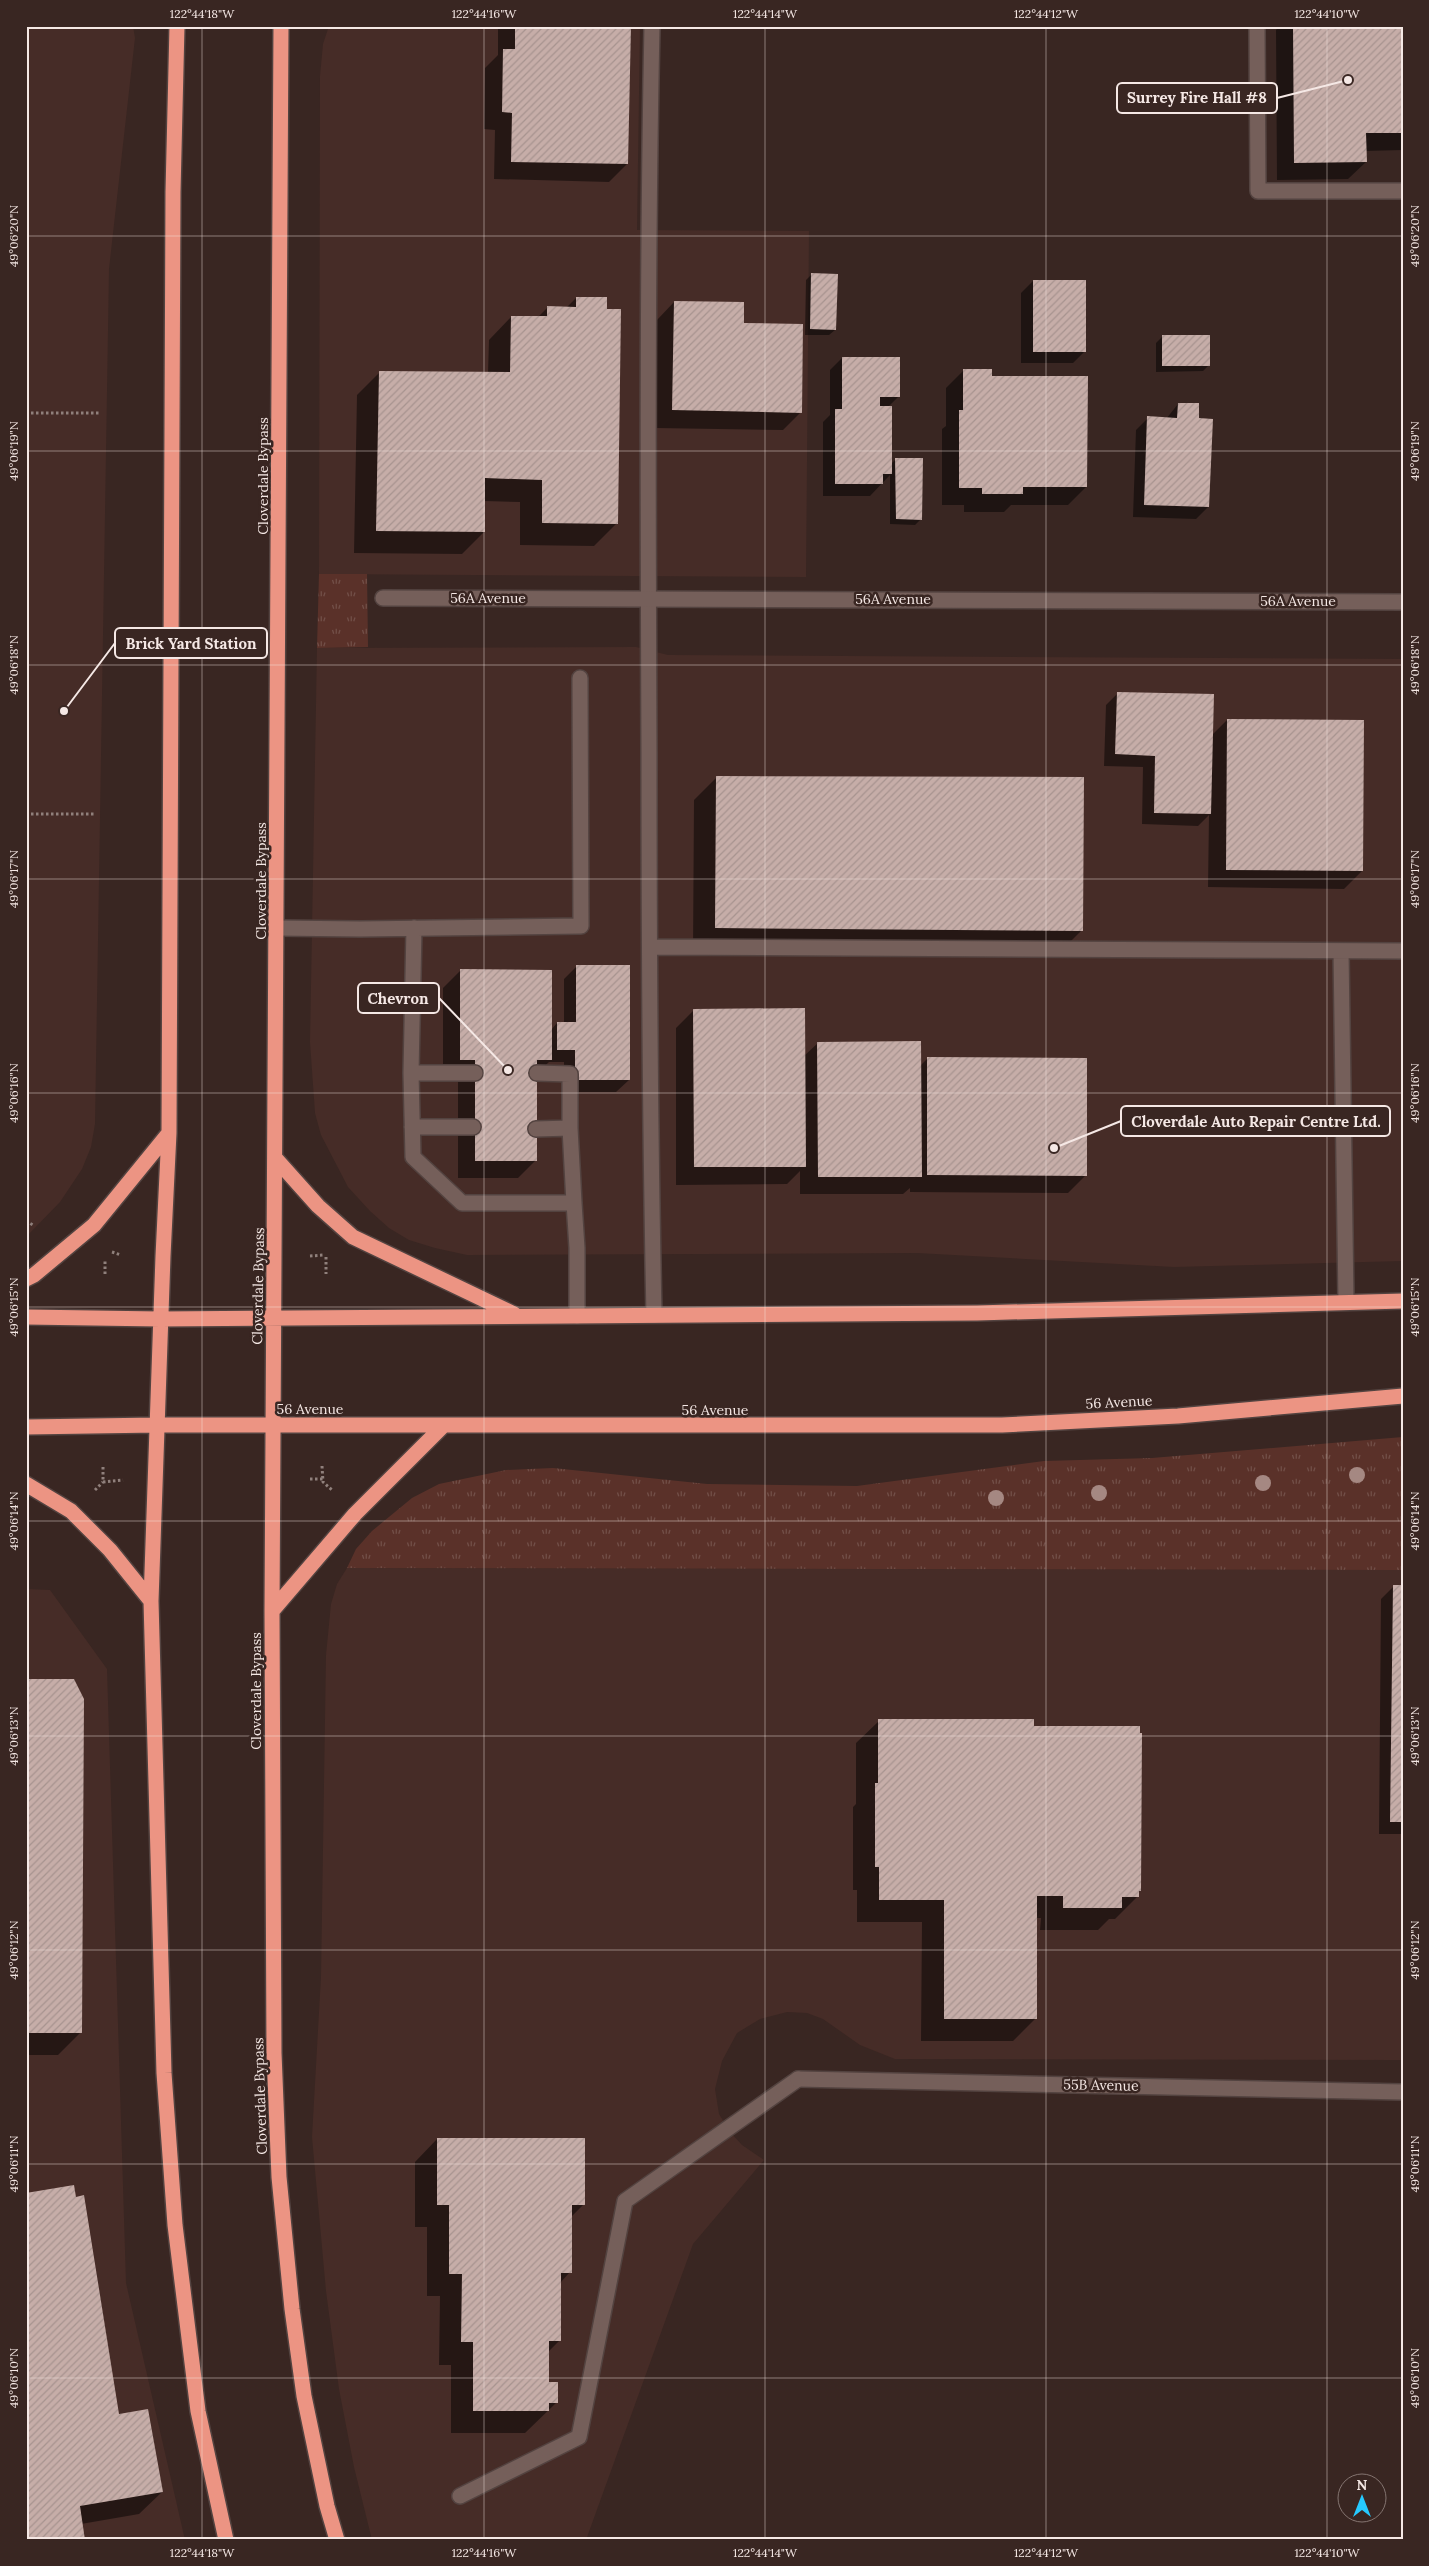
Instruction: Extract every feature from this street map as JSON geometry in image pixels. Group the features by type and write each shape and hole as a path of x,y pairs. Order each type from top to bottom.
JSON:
{"highway":[{"path":"177,26 173,192 169,1134 160,1318 151,1602 164,2072 175,2225 198,2411 226,2540"},
{"name":"Cloverdale Bypass","path":"281,26 272,1612 274,2053 279,2177 292,2309 304,2396 326,2506 337,2540"},
{"path":"26,1279 34,1275 94,1225 169,1134"},
{"path":"276,1159 318,1206 353,1237 519,1316"},
{"path":"26,1316 274,1318 976,1313 1403,1301"},
{"name":"56 Avenue","path":"26,1427 158,1425 1002,1425 1178,1416 1403,1396"},
{"path":"272,1612 355,1514 443,1426"},
{"path":"26,1484 71,1511 110,1550 151,1602"}],"street":[{"path":"652,26 648,252 648,598 650,1211 654,1315"},
{"path":"1257,26 1258,190 1403,191"},
{"name":"56A Avenue","path":"383,598 1403,602"},
{"path":"277,928 581,926 580,678"},
{"path":"414,928 411,1073 413,1157 462,1203 574,1203"},
{"path":"650,947 1403,951"},
{"path":"1342,951 1346,1302"},
{"path":"411,1073 475,1073"},
{"path":"537,1073 570,1074 570,1128 577,1248 577,1316"},
{"path":"412,1127 473,1127"},
{"path":"536,1129 570,1128"},
{"name":"55B Avenue","path":"460,2496 579,2437 625,2201 798,2079 1403,2092"}],"path":[{"path":"26,413 100,413"},
{"path":"26,814 94,814"},
{"path":"26,1221 33,1225"},
{"path":"326,1255 326,1274"},
{"path":"322,1466 324,1482 332,1490"},
{"path":"103,1467 103,1482"},
{"path":"310,1479 324,1479"},
{"path":"93,1491 103,1482 124,1480"}],"shaded area":[{"path":"26,26 133,26 135,38 109,269 95,1124 91,1147 82,1169 60,1202 26,1237"},
{"path":"329,26 640,26 637,230 809,231 806,577 319,574 320,76 323,44"},
{"path":"636,647 668,655 1403,659 1403,1261 1174,1267 917,1253 467,1255 409,1240 389,1228 348,1187 321,1135 315,1113 310,1042 317,648"},
{"path":"347,1568 1403,1570 1403,2060 895,2059 860,2045 823,2019 807,2013 787,2012 760,2019 737,2033 722,2061 715,2089 719,2114 730,2132 742,2145 764,2160 693,2244 586,2540 372,2540 354,2467 339,2389 326,2291 312,2137 321,1977 326,1655 331,1604 337,1584"},
{"path":"26,1589 50,1590 107,1669 126,2283 185,2540 26,2540"}],"green space":[{"path":"319,574 367,574 368,647 317,648"},
{"path":"1403,1437 1403,1570 347,1568 356,1549 372,1531 412,1498 439,1484 506,1470 553,1468 707,1484 857,1486 1044,1461 1152,1458"}],"building":[{"path":"515,26 631,26 628,164 511,162 512,113 502,112 503,49 515,49"},
{"path":"1293,26 1403,26 1403,133 1366,133 1367,162 1294,163"},
{"path":"811,273 838,274 836,330 810,329"},
{"path":"1033,280 1086,280 1086,352 1033,352"},
{"path":"576,297 607,297 607,309 621,309 618,524 542,523 542,480 485,478 485,532 376,531 379,371 510,372 511,316 547,316 547,306 576,307"},
{"path":"674,301 744,302 744,323 803,324 802,413 672,410"},
{"path":"1162,335 1210,335 1210,366 1162,366"},
{"path":"842,357 900,357 900,397 880,397 880,406 892,406 892,474 883,474 883,484 835,484 835,409 842,409"},
{"path":"963,369 992,369 992,376 1088,376 1087,487 1023,487 1023,494 982,494 982,488 959,488 959,410 963,410"},
{"path":"1178,403 1199,403 1199,418 1213,419 1209,507 1144,505 1147,416 1177,418"},
{"path":"895,458 923,458 922,520 896,519"},
{"path":"1117,692 1214,694 1211,814 1154,813 1155,756 1115,754"},
{"path":"1227,719 1364,720 1363,871 1226,870"},
{"path":"716,776 1084,777 1083,931 715,928"},
{"path":"576,965 630,965 630,1080 575,1080 575,1050 557,1050 557,1022 576,1022"},
{"path":"460,969 552,970 552,1060 537,1060 537,1161 475,1161 475,1060 460,1060"},
{"path":"805,1008 806,1167 694,1167 693,1009"},
{"path":"921,1041 922,1177 818,1177 817,1042"},
{"path":"927,1057 1087,1058 1087,1176 927,1175"},
{"path":"1393,1585 1403,1585 1403,1822 1390,1822"},
{"path":"26,1679 74,1679 84,1699 82,2033 26,2033"},
{"path":"878,1719 1034,1719 1034,1726 1140,1726 1140,1733 1142,1733 1141,1891 1139,1891 1139,1897 1122,1897 1122,1908 1063,1908 1063,1896 1037,1896 1037,2019 944,2019 944,1900 879,1900 879,1867 875,1867 875,1783 878,1783"},
{"path":"437,2138 585,2138 585,2205 572,2205 572,2273 561,2273 561,2341 549,2341 549,2382 558,2382 558,2403 549,2403 549,2411 473,2411 473,2342 461,2342 462,2274 449,2274 449,2205 437,2205"},
{"path":"74,2185 76,2197 84,2195 119,2414 148,2409 163,2492 80,2506 85,2540 26,2540 26,2193"}],"place":[{"name":"Surrey Fire Hall #8","path":"1348,80"},
{"name":"Brick Yard Station","path":"64,711"},
{"name":"Chevron","path":"508,1070"},
{"name":"Cloverdale Auto Repair Centre Ltd.","path":"1054,1148"}]}
